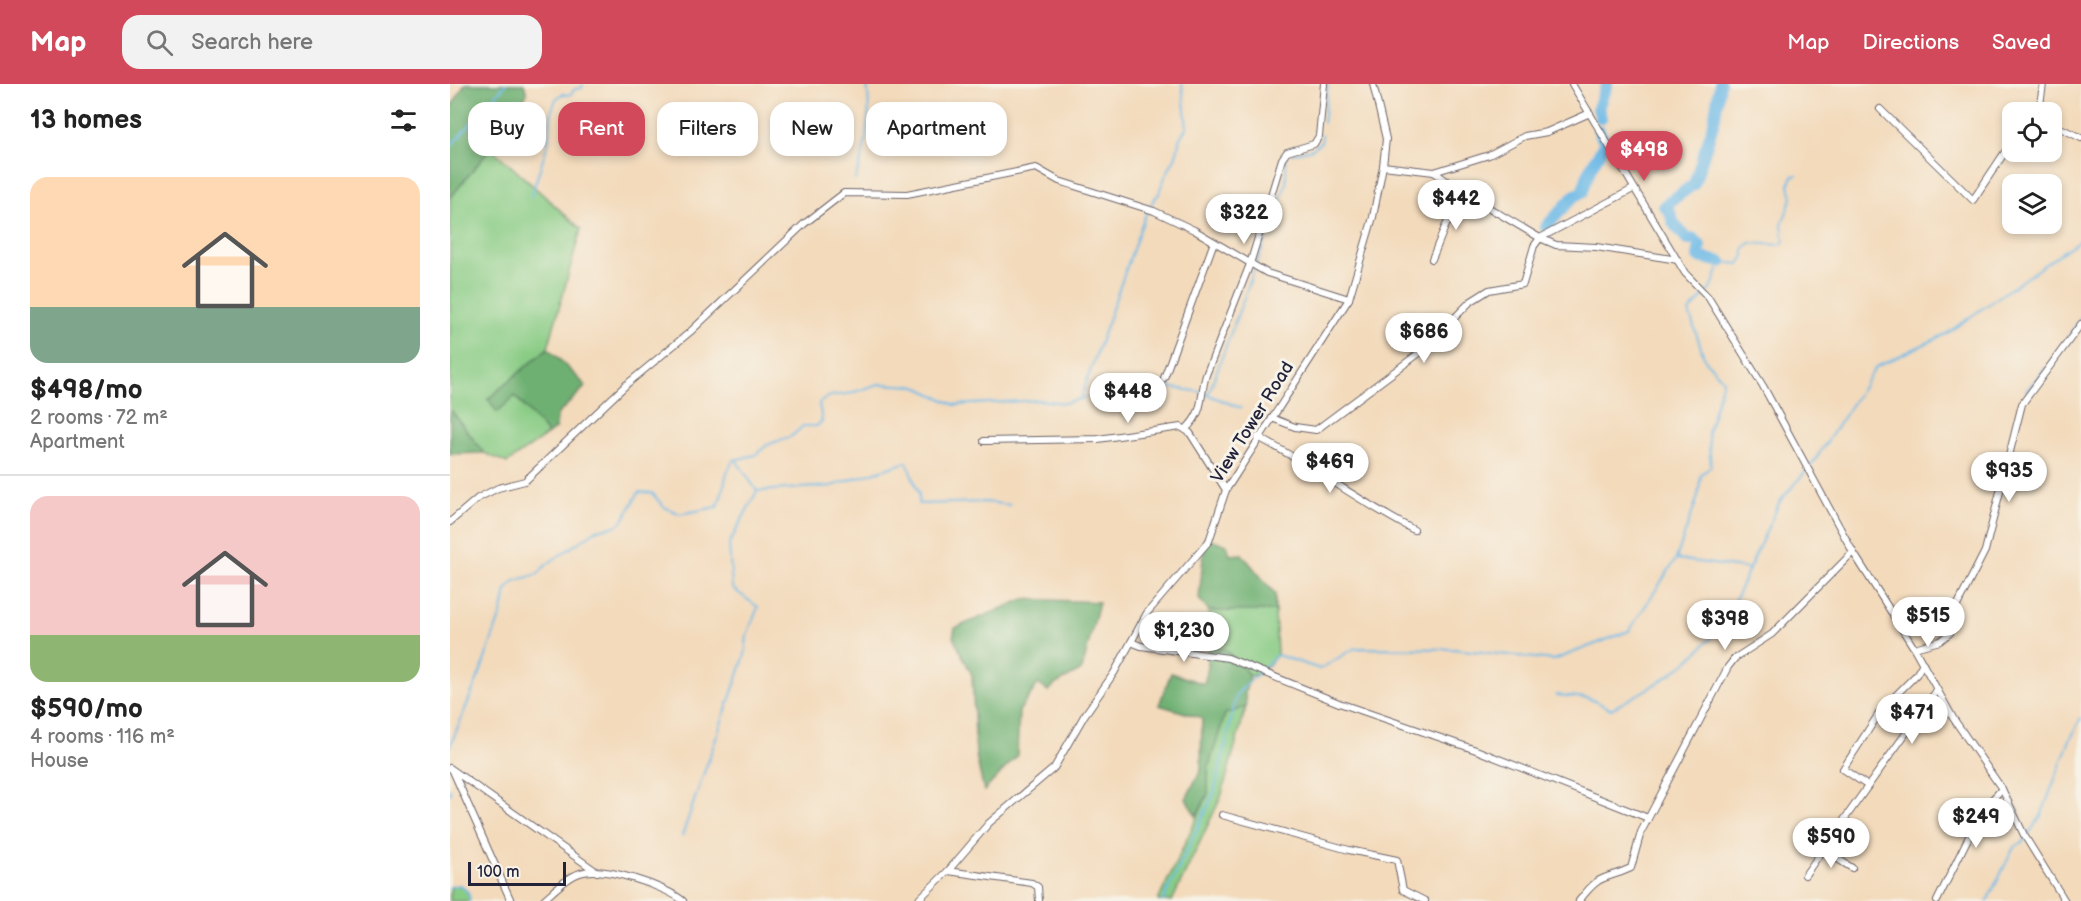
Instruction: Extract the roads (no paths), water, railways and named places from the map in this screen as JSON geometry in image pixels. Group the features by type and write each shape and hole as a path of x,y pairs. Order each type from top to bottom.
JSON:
{"street":[{"path":"1186,429 1200,411 1201,392 1206,375 1250,264 1282,159 1287,152 1314,144 1318,136 1324,84"},
{"name":"View Tower Road","path":"918,901 948,871 989,823 1054,768 1147,613 1209,541 1226,490 1349,299 1373,217 1383,166 1386,139 1373,84"},
{"path":"1572,84 1678,260 1708,297 1763,386 1808,474 1853,552 1914,648 1953,718 2002,789 2024,835 2065,901"},
{"path":"2040,102 2043,84"},
{"path":"1880,109 1973,200 2002,156"},
{"path":"1383,166 1434,172 1489,155 1526,136 1547,132 1590,113"},
{"path":"2062,129 2081,138"},
{"path":"450,522 478,498 498,488 525,481 627,384 698,325 804,224 844,193 907,194 1036,168 1059,181 1154,211 1215,242 1267,273 1349,299"},
{"path":"1434,172 1464,193 1540,238 1557,245 1596,248 1678,260"},
{"path":"1272,418 1295,427 1316,430 1422,351 1470,302 1489,290 1522,284 1534,246 1540,238 1634,189"},
{"path":"1432,259 1444,226 1464,193"},
{"path":"1164,378 1215,242"},
{"path":"1914,648 1940,641 1950,633 1955,611 1984,551 2022,404 2081,324"},
{"path":"984,441 1098,439 1137,435 1163,428 1186,429"},
{"path":"1186,429 1226,490"},
{"path":"1258,437 1322,474 1370,507 1414,530"},
{"path":"1579,901 1590,886 1604,876 1630,868 1648,818 1728,667 1735,658 1772,634 1853,552"},
{"path":"1131,642 1141,646 1228,658 1390,722 1476,750 1648,818"},
{"path":"1868,786 1843,769 1882,709 1917,675 1923,663"},
{"path":"1805,875 1937,690"},
{"path":"450,768 597,872"},
{"path":"450,768 511,901"},
{"path":"1937,901 1982,810 2002,789"},
{"path":"1222,815 1349,850 1397,860 1403,890 1425,901"},
{"path":"1822,849 1852,868"},
{"path":"948,871 1032,883 1038,887 1039,901"},
{"path":"542,901 577,874 597,872 640,882 675,894 683,901"}],"waterway":[{"path":"450,147 506,84"},
{"path":"531,197 548,143 552,110 556,99 562,94 570,95 575,89 582,88 583,84"},
{"path":"855,180 867,133 869,108 867,84"},
{"path":"1080,400 1144,218 1159,194 1177,153 1181,136 1187,128 1182,84"},
{"path":"1323,123 1328,84"},
{"path":"1601,118 1598,108 1607,84"},
{"path":"1720,84 1714,122 1694,184 1664,206 1669,210 1674,224 1688,240 1694,239 1700,245 1698,257 1721,262"},
{"path":"1546,227 1575,195 1582,193 1590,169 1605,143 1599,131"},
{"path":"1292,154 1312,149 1321,142 1322,135"},
{"path":"1208,395 1286,184 1286,157"},
{"path":"1676,559 1698,496 1701,475 1711,466 1708,432 1723,380 1705,360 1689,312 1712,287 1721,262 1739,264 1744,256 1744,248 1750,243 1781,245 1784,241 1782,224 1792,198 1789,185 1793,176 1797,175"},
{"path":"1163,901 1214,793 1237,694 1277,655 1320,669 1355,648 1453,649 1554,660 1629,631 1676,559 1749,569 1780,501 1813,463 1876,367 1946,334 2081,239"},
{"path":"2068,337 2081,317"},
{"path":"2026,391 2045,368"},
{"path":"450,746 480,673 502,611 506,590 515,581 538,574 547,564 597,530 622,522 639,492 652,493 664,507 680,514 717,507 730,465 734,460 755,455 767,445 792,436 803,426 817,426 822,421 819,403 830,396 848,394 879,384 915,386 955,405 1039,400 1065,403 1094,395 1101,398 1151,392 1155,385 1201,392 1241,408"},
{"path":"736,460 757,491 832,486 907,462 919,494 919,504 985,502 1010,505"},
{"path":"682,836 745,655 747,635 758,607 732,588 729,544 757,491"},
{"path":"1556,695 1588,698 1611,709 1656,684 1684,664 1709,640 1728,613 1749,569"},
{"path":"1987,901 2014,847 2023,842 2041,816 2069,742 2081,718"},
{"path":"450,789 450,794"},
{"path":"450,887 460,885 468,892 470,901"}]}
